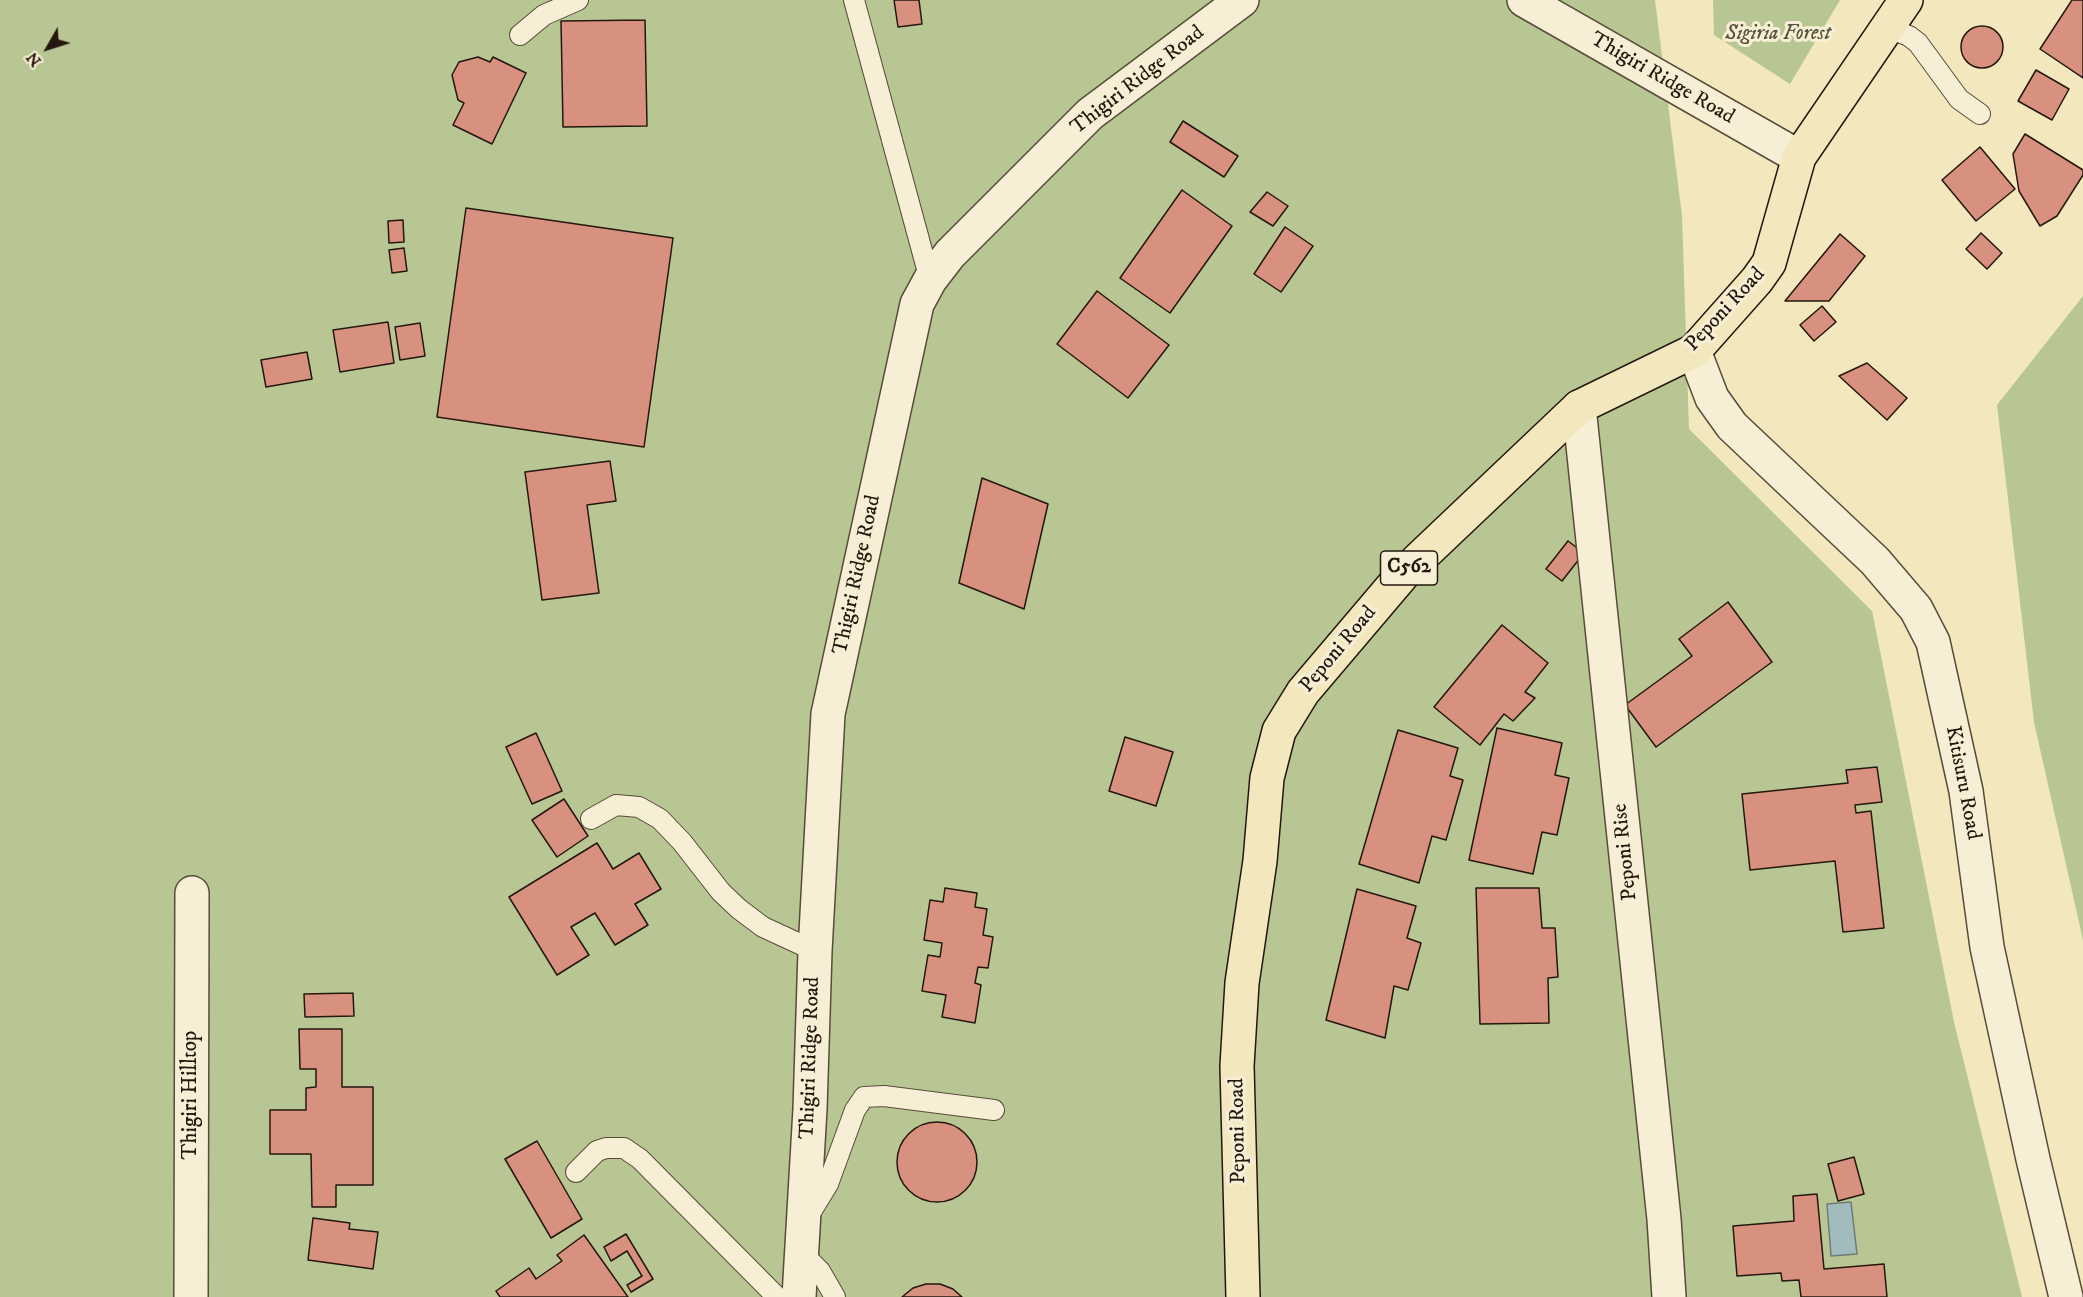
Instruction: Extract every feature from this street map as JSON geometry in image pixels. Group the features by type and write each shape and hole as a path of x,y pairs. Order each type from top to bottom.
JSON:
{"main road":[{"name":"Peponi Road","path":"1243,1297 1237,1066 1242,983 1260,861 1267,778 1279,732 1303,692 1404,573 1579,407 1694,351 1757,280 1769,263 1799,157 1906,0"}],"street":[{"name":"Thigiri Ridge Road","path":"799,1297 828,714 917,303 930,280 950,254 1090,114 1242,0"},
{"name":"Thigiri Ridge Road","path":"1524,0 1799,157"},
{"name":"Kitisuru Road","path":"1694,351 1712,398 1732,426 1875,561 1916,609 1933,642 1966,791 1987,947 2033,1159 2066,1297"},
{"name":"Peponi Rise","path":"1579,407 1664,1218 1669,1297"},
{"name":"Thigiri Hilltop","path":"192,893 192,1297"}],"lane":[{"path":"520,35 544,15 578,0"},
{"path":"854,0 930,280"},
{"path":"1888,28 1909,36 1918,43 1959,99 1980,114"},
{"path":"591,819 616,806 639,807 660,819 682,842 721,892 739,909 763,927 815,951"},
{"path":"835,1297 802,1239 828,1184 855,1110 864,1097 884,1096 993,1110"},
{"path":"576,1173 597,1151 606,1148 624,1149 640,1158 777,1297"}],"green space":[{"path":"0,0 1655,0 1682,216 1689,429 1872,611 1954,1022 2022,1297 0,1297"},
{"name":"Sigiria Forest","path":"1713,0 1840,0 1790,84 1714,35"},
{"path":"2083,296 2083,940 2034,722 1997,405"}],"water":[{"path":"1851,1202 1857,1254 1831,1256 1827,1204"}],"building":[{"path":"894,0 919,0 922,24 898,27"},
{"path":"2072,0 2083,0 2083,78 2040,49"},
{"path":"645,20 647,126 563,127 561,21"},
{"path":"1982,26 1990,27 1997,32 2002,39 2002,55 1997,62 1990,67 1982,68 1974,67 1967,62 1962,55 1961,47 1962,39 1967,32 1974,27"},
{"path":"478,57 490,62 493,57 526,73 492,144 453,125 464,103 458,100 452,75 459,62"},
{"path":"2036,70 2069,89 2052,120 2018,101"},
{"path":"1183,121 1238,156 1224,177 1170,142"},
{"path":"2025,134 2083,170 2083,175 2057,216 2040,226 2019,191 2013,154"},
{"path":"1980,147 2015,189 1976,221 1942,180"},
{"path":"1182,190 1232,226 1170,313 1120,278"},
{"path":"1267,192 1288,206 1273,226 1250,212"},
{"path":"466,208 673,238 644,447 437,417"},
{"path":"403,220 404,242 389,243 388,221"},
{"path":"1285,227 1313,246 1281,292 1254,274"},
{"path":"1981,233 2002,253 1987,269 1966,249"},
{"path":"1840,234 1865,256 1829,301 1785,301"},
{"path":"404,248 407,271 392,273 389,250"},
{"path":"1097,291 1169,345 1128,398 1057,344"},
{"path":"1822,306 1836,322 1814,341 1800,325"},
{"path":"388,322 394,363 340,372 333,330"},
{"path":"420,323 425,356 400,360 395,327"},
{"path":"307,352 312,379 266,387 261,360"},
{"path":"1867,363 1907,398 1887,420 1839,376"},
{"path":"610,461 616,501 587,505 599,593 542,600 525,472"},
{"path":"982,478 1048,504 1024,609 959,583"},
{"path":"1568,541 1584,553 1562,581 1546,569"},
{"path":"1728,602 1772,662 1656,747 1625,705 1692,656 1679,639"},
{"path":"1502,625 1548,663 1525,692 1535,698 1513,721 1504,714 1480,745 1434,707"},
{"path":"1497,728 1562,743 1555,775 1569,778 1557,835 1542,832 1533,874 1469,860"},
{"path":"1398,730 1458,748 1450,776 1463,780 1446,840 1432,836 1419,883 1359,864"},
{"path":"536,733 562,791 532,804 506,747"},
{"path":"1125,737 1173,752 1156,806 1109,791"},
{"path":"1877,767 1882,802 1855,805 1856,813 1871,811 1884,928 1843,932 1835,861 1750,870 1742,794 1848,783 1846,770"},
{"path":"564,799 588,836 557,857 532,820"},
{"path":"597,843 613,869 639,853 661,889 635,904 648,925 615,945 595,913 571,927 589,955 557,975 509,897"},
{"path":"945,888 977,893 975,907 987,909 983,935 993,937 988,968 978,967 975,983 981,985 975,1023 942,1017 946,995 922,991 928,955 940,957 942,943 924,940 930,900 943,902"},
{"path":"1476,888 1539,888 1542,928 1555,928 1558,977 1548,978 1549,1023 1480,1024"},
{"path":"1357,889 1416,906 1407,938 1421,943 1408,990 1394,986 1385,1038 1326,1020"},
{"path":"353,993 354,1016 305,1017 304,994"},
{"path":"299,1029 342,1029 342,1087 373,1087 373,1185 336,1185 336,1207 312,1207 311,1154 270,1154 270,1110 306,1110 306,1088 316,1087 316,1069 300,1069"},
{"path":"929,1122 945,1122 966,1133 977,1154 977,1170 966,1191 945,1202 929,1202 915,1196 903,1184 897,1170 897,1154 903,1140 915,1128"},
{"path":"537,1141 582,1219 551,1238 505,1159"},
{"path":"1854,1157 1864,1194 1838,1201 1828,1164"},
{"path":"1817,1194 1824,1269 1884,1264 1887,1297 1801,1297 1799,1280 1782,1281 1781,1273 1737,1276 1733,1226 1794,1221 1793,1196"},
{"path":"313,1218 350,1223 349,1229 378,1232 373,1269 308,1260"},
{"path":"626,1234 653,1279 631,1292 627,1285 642,1276 627,1251 611,1261 604,1247"},
{"path":"584,1235 628,1297 500,1297 496,1291 529,1268 536,1279 562,1261 557,1255"},
{"path":"926,1284 940,1284 953,1289 962,1297 902,1297 913,1288"}]}
